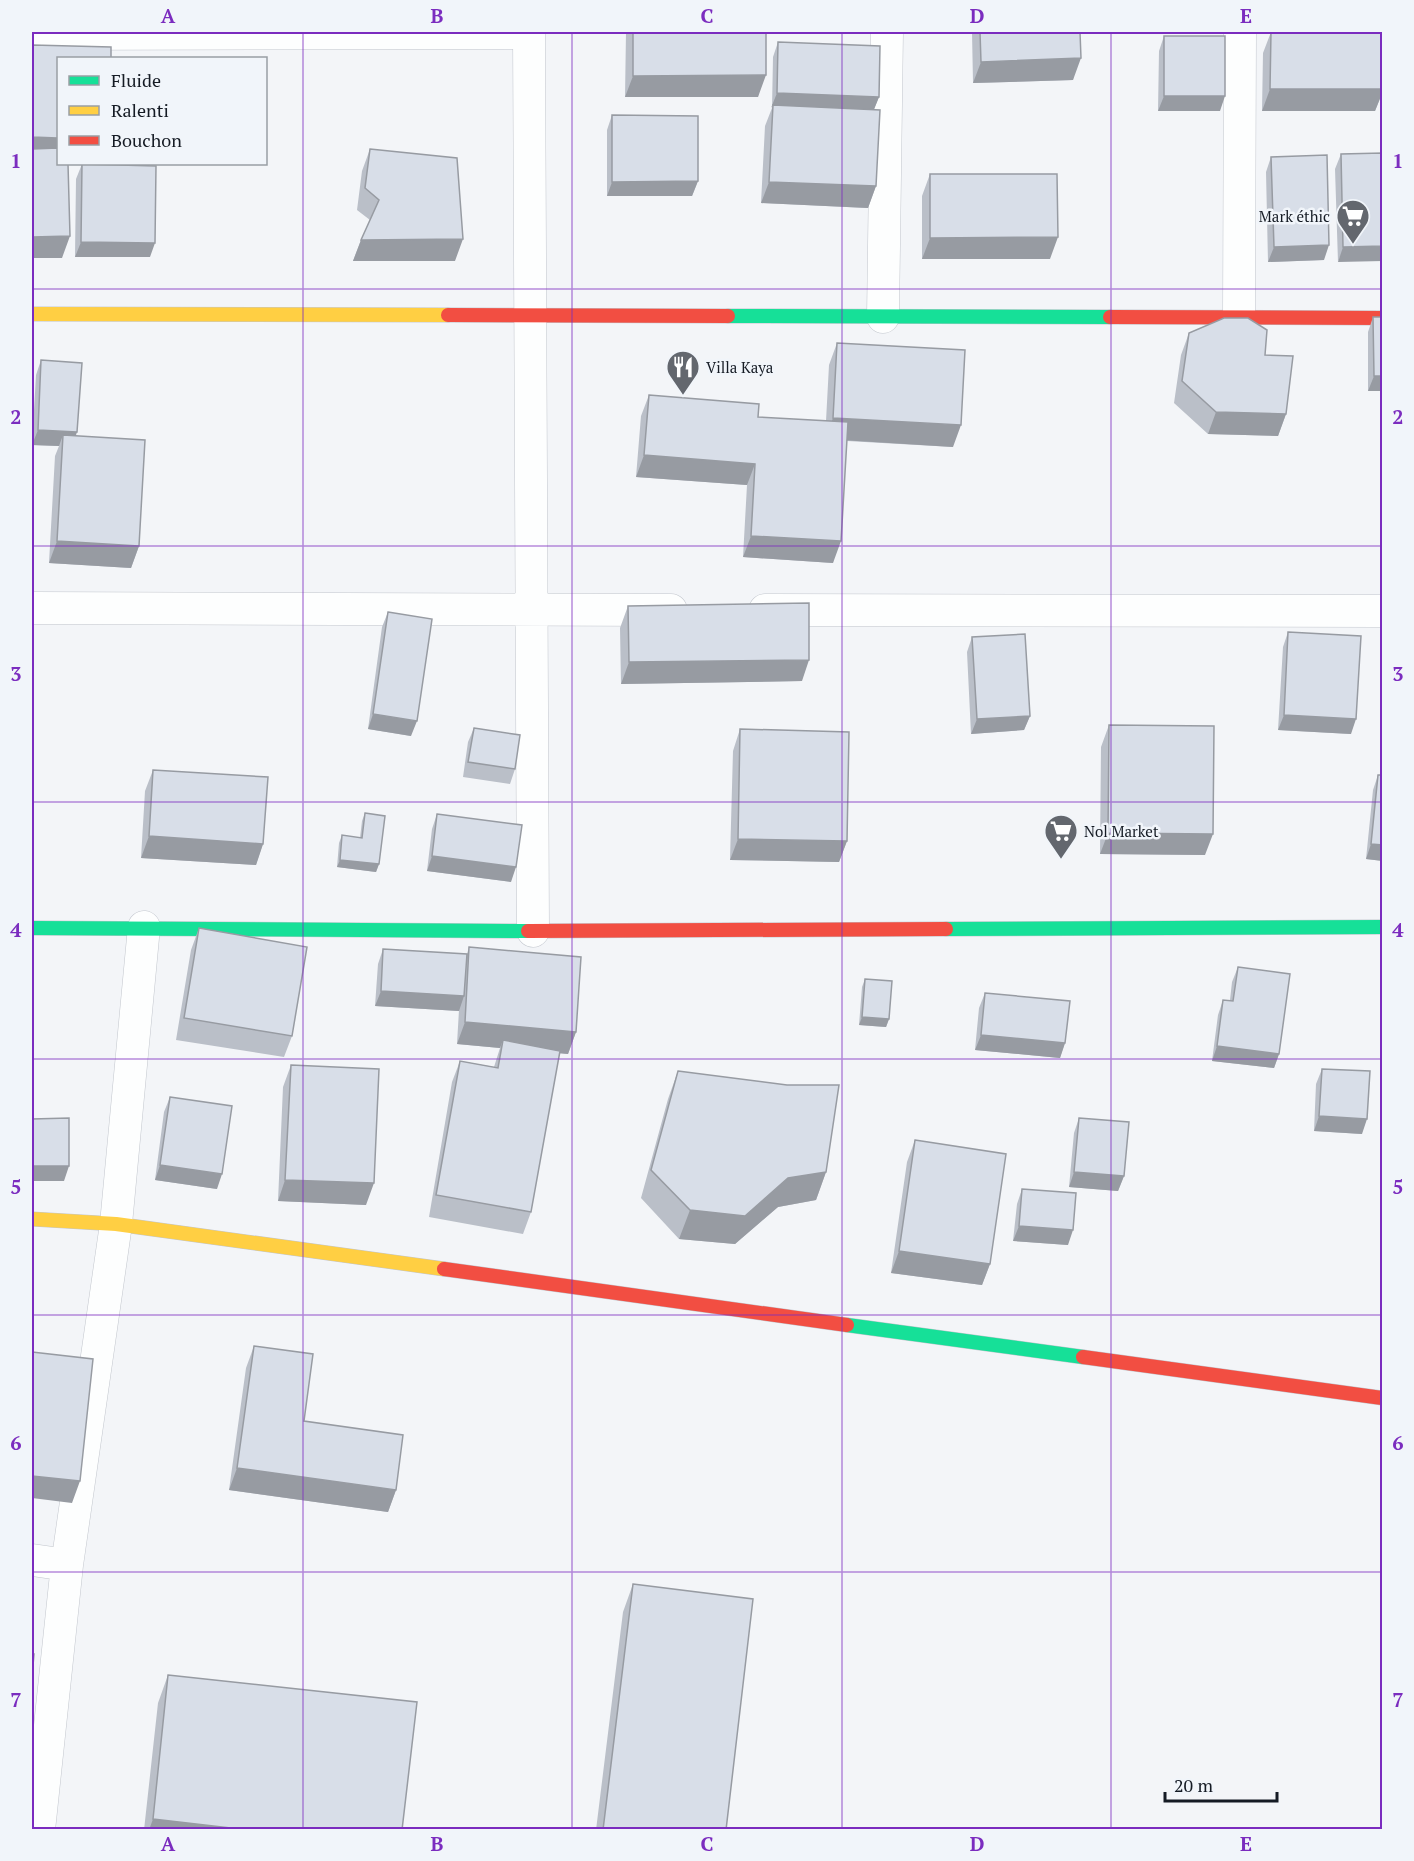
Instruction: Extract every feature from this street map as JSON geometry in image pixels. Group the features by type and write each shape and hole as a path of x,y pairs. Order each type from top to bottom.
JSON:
{"street":[{"path":"32,34 529,32 533,931"},
{"path":"883,317 887,32"},
{"path":"1239,318 1240,32"},
{"path":"32,314 1383,318"},
{"path":"32,608 699,610"},
{"path":"735,610 1383,611"},
{"path":"39,1830 67,1565 116,1224 144,927"},
{"path":"32,928 533,931 1383,927"},
{"path":"32,1219 116,1224 1383,1398"},
{"path":"32,1560 67,1565"}],"building":[{"path":"633,32 766,32 766,75 633,76"},
{"path":"980,32 1080,32 1081,58 981,62"},
{"path":"1271,32 1383,32 1383,89 1270,89"},
{"path":"1164,36 1225,36 1225,96 1164,96"},
{"path":"778,42 880,46 879,97 777,93"},
{"path":"32,45 111,47 111,57 57,57 57,138 32,137"},
{"path":"773,105 880,110 876,186 769,182"},
{"path":"612,115 698,116 698,181 612,182"},
{"path":"57,148 57,165 68,165 70,236 32,237 32,149"},
{"path":"370,149 457,158 463,239 361,240 379,200 365,188"},
{"path":"1383,153 1383,246 1343,247 1341,154"},
{"path":"1327,155 1329,245 1274,247 1271,157"},
{"path":"82,165 156,166 155,243 81,242"},
{"path":"930,174 1057,174 1058,237 930,238"},
{"path":"1373,317 1383,317 1383,376 1374,376"},
{"path":"1224,318 1248,318 1267,330 1265,355 1293,356 1286,414 1216,412 1182,381 1189,333"},
{"path":"837,343 965,350 961,425 833,418"},
{"path":"41,360 82,363 77,432 38,430"},
{"path":"649,395 759,404 758,417 848,422 841,541 751,536 755,464 644,455"},
{"path":"63,435 145,440 139,546 57,541"},
{"path":"809,603 809,660 629,662 628,606"},
{"path":"388,612 432,619 417,721 373,714"},
{"path":"1288,632 1361,636 1356,719 1284,715"},
{"path":"1025,634 1030,716 977,719 972,637"},
{"path":"1109,725 1214,726 1213,834 1108,833"},
{"path":"474,728 520,735 515,769 468,762"},
{"path":"740,729 849,732 847,841 738,839"},
{"path":"153,770 268,777 263,844 149,836"},
{"path":"1378,775 1383,775 1383,845 1371,844"},
{"path":"365,813 385,816 379,864 340,860 342,835 362,838"},
{"path":"437,814 522,825 516,867 432,856"},
{"path":"199,928 307,947 292,1036 184,1018"},
{"path":"469,947 581,957 576,1032 465,1022"},
{"path":"383,949 467,954 464,996 381,991"},
{"path":"1238,967 1290,974 1279,1054 1217,1046 1223,1000 1233,1001"},
{"path":"865,979 892,981 889,1019 862,1017"},
{"path":"985,993 1070,1001 1065,1043 981,1035"},
{"path":"503,1040 560,1051 531,1212 436,1195 460,1061 498,1068"},
{"path":"291,1065 379,1069 374,1183 285,1180"},
{"path":"1322,1069 1370,1071 1367,1119 1319,1116"},
{"path":"678,1071 787,1085 839,1085 826,1172 788,1178 745,1216 690,1210 651,1170"},
{"path":"170,1097 232,1106 222,1174 160,1165"},
{"path":"69,1118 69,1166 32,1166 32,1119"},
{"path":"1079,1118 1129,1122 1124,1176 1074,1172"},
{"path":"915,1140 1006,1154 990,1264 899,1251"},
{"path":"1022,1189 1076,1193 1073,1230 1019,1226"},
{"path":"254,1346 313,1354 304,1421 403,1435 396,1490 237,1468"},
{"path":"32,1352 93,1359 80,1481 32,1476"},
{"path":"633,1584 753,1599 726,1830 603,1830"},
{"path":"32,1654 34,1654 32,1677"},
{"path":"168,1675 417,1702 402,1830 248,1830 153,1819"}],"traffic: fast":[{"path":"728,316 1110,317"},
{"path":"946,929 1382,927"},
{"path":"32,928 528,931"},
{"path":"847,1325 1083,1357"}],"traffic: slow":[{"path":"32,314 448,315"},
{"path":"32,1219 116,1224 444,1269"}],"traffic: jam":[{"path":"448,315 728,316"},
{"path":"1110,317 1382,318"},
{"path":"528,931 946,929"},
{"path":"444,1269 847,1325"},
{"path":"1083,1357 1382,1398"}],"place":[{"name":"Mark éthic","path":"1353,245"},
{"name":"Villa Kaya","path":"683,396"},
{"name":"Nol Market","path":"1061,860"}]}
